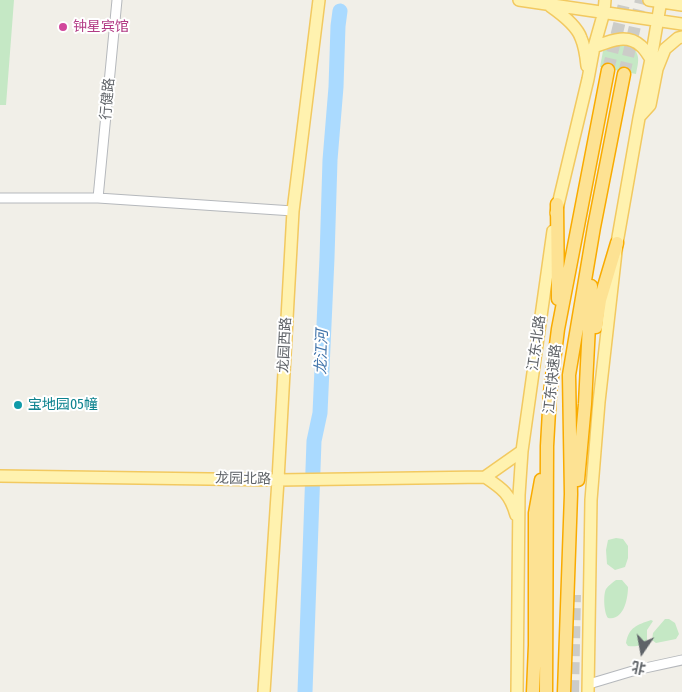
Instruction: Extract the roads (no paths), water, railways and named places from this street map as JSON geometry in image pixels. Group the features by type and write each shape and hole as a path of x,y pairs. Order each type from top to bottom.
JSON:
{"highway":[{"name":"江东快速路","path":"546,692 547,446 550,393 558,329 608,70"},
{"name":"江东快速路","path":"564,692 571,494 569,375 594,227 624,74"},
{"path":"557,204 558,329"},
{"path":"585,404 594,227"},
{"path":"575,595 578,476 585,404 600,300 617,243"},
{"path":"533,692 535,513 547,446"}],"main road":[{"name":"龙园西路","path":"264,692 293,211 319,0"},
{"path":"519,0 682,24"},
{"name":"江东北路","path":"517,692 519,495 522,451 557,204 604,12 605,0"},
{"path":"649,0 682,5"},
{"path":"589,688 592,500 599,402 617,243 661,1"},
{"path":"546,4 562,14 581,35 588,79"},
{"path":"639,118 650,105 657,69 665,50 678,38 682,37"},
{"path":"594,47 611,40 628,38 642,46 651,60"},
{"path":"520,528 513,502 501,488 485,477 522,451"},
{"name":"龙园北路","path":"0,476 278,480 485,477"}],"street":[{"name":"行健路","path":"98,198 117,0"},
{"path":"0,198 98,198 293,211"},
{"path":"589,688 636,670 682,660"}],"waterway":[{"name":"龙江河","path":"305,692 314,441 320,413 330,160 340,11"}],"tunnel":[{"path":"608,70 625,0"},
{"path":"624,74 641,0"},
{"path":"573,692 575,595"}],"place":[{"name":"钟星宾馆","path":"63,27"},
{"name":"宝地园05幢","path":"18,405"}]}
